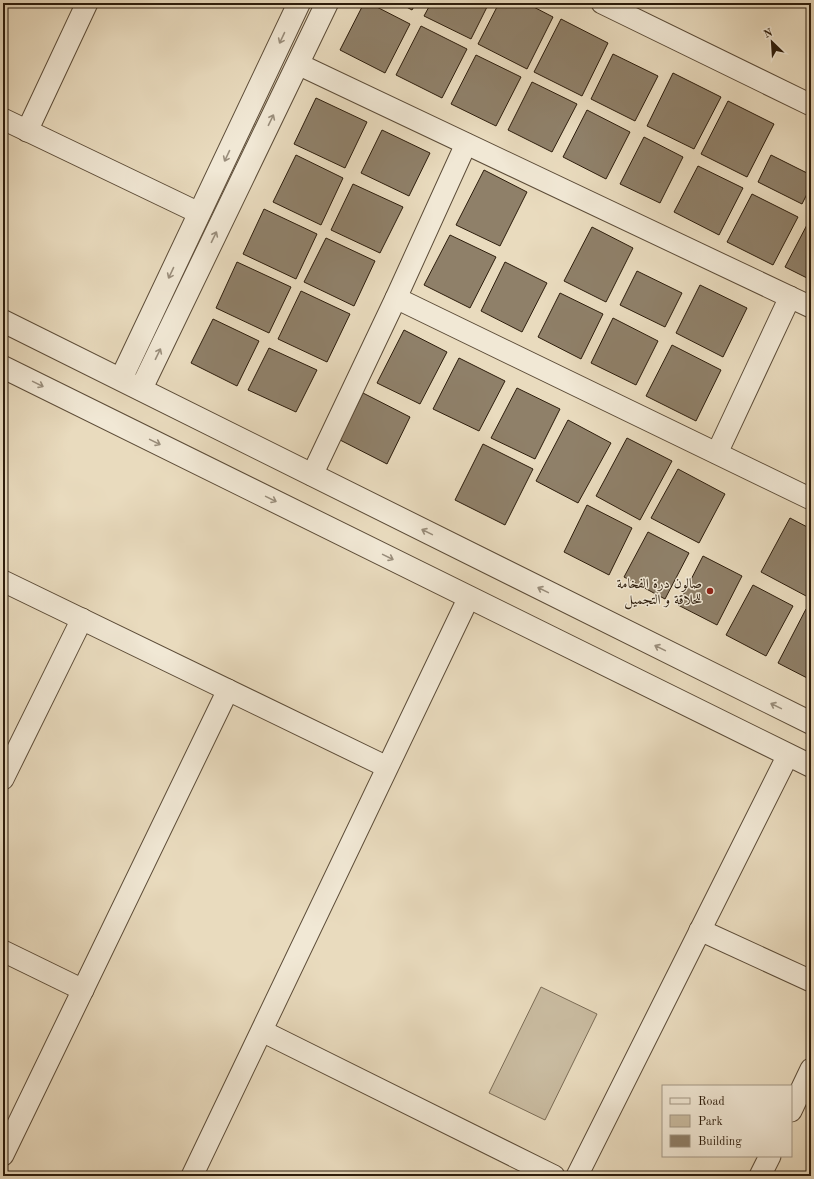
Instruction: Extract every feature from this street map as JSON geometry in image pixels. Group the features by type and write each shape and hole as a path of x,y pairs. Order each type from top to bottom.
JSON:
{"street":[{"path":"27,131 87,3"},
{"path":"121,379 299,3"},
{"path":"141,389 327,3"},
{"path":"602,3 811,105"},
{"path":"298,64 811,307"},
{"path":"3,119 199,213"},
{"path":"312,475 396,298 466,144"},
{"path":"717,453 790,297"},
{"path":"396,298 811,499"},
{"path":"3,321 811,723"},
{"path":"3,367 811,766"},
{"path":"3,581 387,767"},
{"path":"192,1176 469,597"},
{"path":"5,768 82,619"},
{"path":"3,1155 8,1132 83,990 228,690"},
{"path":"577,1176 788,755"},
{"path":"700,930 811,981"},
{"path":"3,951 83,990"},
{"path":"262,1031 554,1176"},
{"path":"792,1109 811,1069"},
{"path":"760,1176 770,1157"}],"green space":[{"path":"541,987 597,1014 545,1120 489,1093"}],"building":[{"path":"364,3 369,3 410,24 385,73 340,50"},
{"path":"399,3 416,3 412,10"},
{"path":"431,3 489,3 471,39 424,16"},
{"path":"499,3 526,3 553,17 527,69 478,44"},
{"path":"561,19 608,43 582,96 534,72"},
{"path":"421,26 467,49 442,98 396,75"},
{"path":"613,54 658,76 635,121 591,99"},
{"path":"476,55 521,77 496,126 451,104"},
{"path":"673,73 721,97 694,149 647,126"},
{"path":"532,82 577,104 552,152 508,130"},
{"path":"316,98 367,122 345,168 294,144"},
{"path":"728,101 774,124 747,177 701,154"},
{"path":"587,110 630,132 606,179 563,157"},
{"path":"382,130 430,153 409,196 361,173"},
{"path":"644,137 683,157 660,203 620,184"},
{"path":"296,155 343,178 321,225 273,202"},
{"path":"771,155 811,175 811,186 802,204 758,182"},
{"path":"698,166 743,188 719,235 674,212"},
{"path":"484,170 527,192 500,246 456,225"},
{"path":"353,184 403,207 380,253 331,230"},
{"path":"752,194 798,217 773,265 727,242"},
{"path":"264,209 317,234 296,279 243,254"},
{"path":"809,221 811,222 811,280 785,267"},
{"path":"592,227 633,248 606,302 564,281"},
{"path":"450,235 496,257 470,308 424,285"},
{"path":"326,238 375,261 354,306 304,282"},
{"path":"237,262 291,287 269,333 216,308"},
{"path":"505,262 547,283 522,332 481,311"},
{"path":"637,271 682,293 665,327 620,305"},
{"path":"700,285 747,308 723,357 676,333"},
{"path":"301,291 350,314 327,362 278,339"},
{"path":"560,293 603,314 581,359 538,337"},
{"path":"613,318 658,341 636,385 591,363"},
{"path":"213,319 259,341 237,386 191,363"},
{"path":"404,330 447,352 420,404 377,383"},
{"path":"672,345 721,370 696,421 646,396"},
{"path":"269,348 317,370 296,412 248,390"},
{"path":"459,358 505,381 479,431 433,409"},
{"path":"517,388 560,409 535,459 491,438"},
{"path":"363,393 410,417 387,464 340,440"},
{"path":"568,420 611,443 578,503 536,481"},
{"path":"627,438 672,461 640,520 596,496"},
{"path":"483,444 533,469 505,525 455,500"},
{"path":"678,469 725,494 699,543 651,518"},
{"path":"587,505 632,528 609,575 564,552"},
{"path":"790,518 811,529 811,592 808,597 761,572"},
{"path":"648,532 689,553 665,599 624,577"},
{"name":"صالون درة الفخامة للحلاقة و التجميل","path":"703,556 742,576 717,625 678,605"},
{"path":"753,585 793,606 766,656 726,635"},
{"path":"806,609 811,612 811,680 778,663"}],"place":[{"name":"صالون درة الفخامة للحلاقة و التجميل","path":"710,591"}]}
